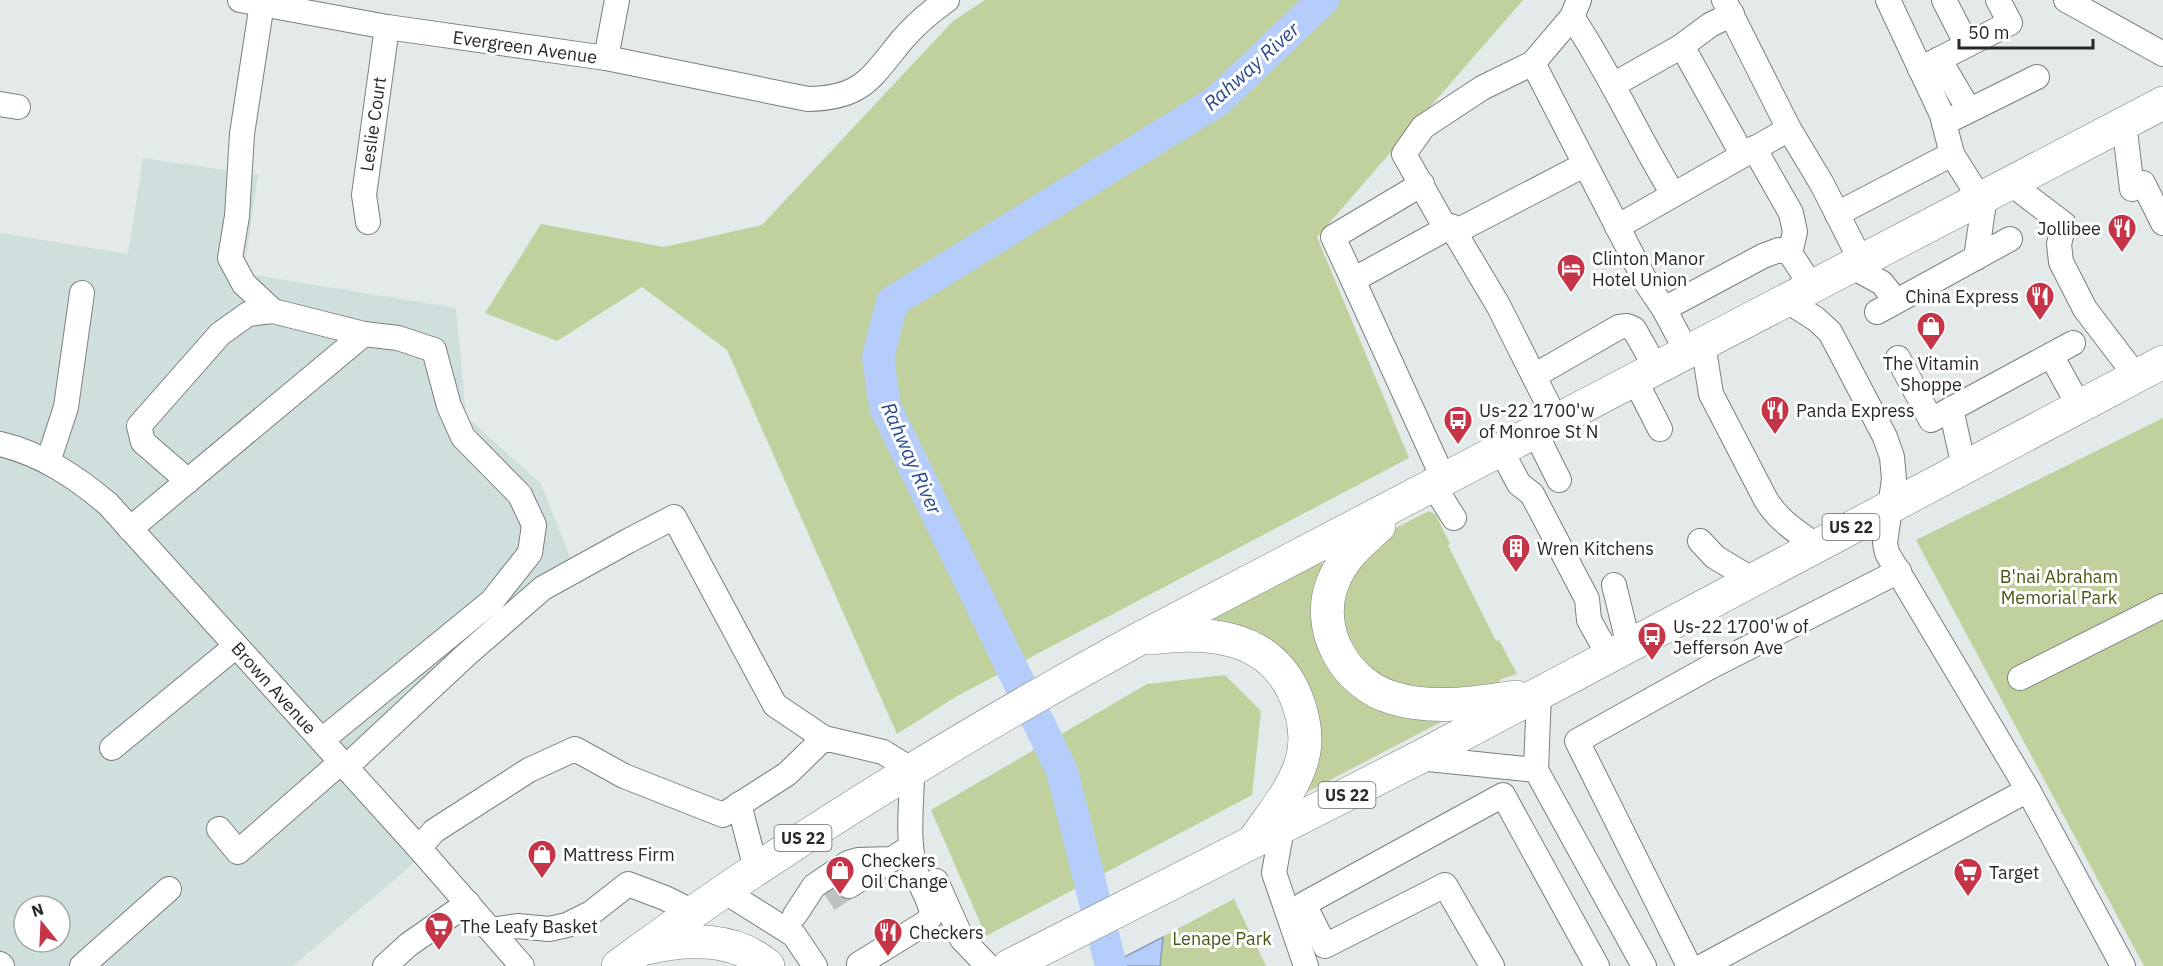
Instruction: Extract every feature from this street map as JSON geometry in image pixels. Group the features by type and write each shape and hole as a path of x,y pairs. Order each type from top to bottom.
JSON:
{"highway":[{"name":"US 22","path":"632,959 693,912 871,794 1137,639 2163,103"},
{"name":"US 22","path":"1010,966 1418,758 2150,369"},
{"path":"1429,487 1359,542 1343,562 1332,583 1328,606 1329,629 1338,653 1354,676 1380,693 1414,703 1464,704 1539,693"},
{"path":"1137,639 1190,635 1236,641 1267,657 1289,684 1299,704 1304,724 1305,749 1293,783 1253,843"},
{"path":"632,959 679,942 710,943 741,949 768,966"}],"street":[{"path":"606,58 617,0"},
{"name":"Evergreen Avenue","path":"251,2 387,27 606,58 808,99 834,97 859,87 873,77 918,23 947,0"},
{"path":"1888,0 1930,64 1970,110"},
{"path":"1944,0 1967,45"},
{"path":"1930,64 2010,23 1998,0"},
{"path":"2066,0 2163,54"},
{"path":"251,2 237,216 230,258 244,284 273,311"},
{"path":"1613,85 1679,48 1710,25 1728,7 1789,129 1837,214 1856,264 1882,283 1887,307 2010,239"},
{"path":"1559,480 1534,376 1498,305 1404,154 1423,127 1482,88 1533,63 1576,8 1594,50 1656,167 1673,194"},
{"name":"Leslie Court","path":"368,222 363,195 387,27"},
{"path":"1679,48 1682,46 1748,151 1791,213 1795,232 1790,253 1799,294 1816,319 1830,332 1885,437 1893,468 1885,543 1887,553 2028,790 2123,966"},
{"path":"1533,63 1647,284 1695,348 1711,394 1766,500 1786,525 1817,546"},
{"path":"1930,64 1952,154 1992,193 2064,224 2059,244 2061,261 2080,300 2098,326 2150,369"},
{"path":"1944,123 2037,77"},
{"path":"2124,123 2137,186 2163,223"},
{"path":"1617,227 1789,129"},
{"path":"1837,214 1952,154"},
{"path":"1353,280 1584,165"},
{"path":"1422,184 1333,237 1353,280 1429,487 1454,518"},
{"path":"1976,258 1992,193"},
{"path":"1664,309 1763,256 1779,250 1790,253"},
{"path":"48,462 66,406 82,293"},
{"path":"188,481 142,442 139,426 220,334 248,314 273,311 364,334 398,338 434,350 449,406 464,437 520,495 534,525 530,553 492,601 322,740"},
{"path":"1534,376 1619,327 1627,326 1634,329 1660,429"},
{"path":"130,529 364,334"},
{"path":"1898,358 1931,420 2062,349 2079,406"},
{"path":"1951,409 1964,467"},
{"name":"Brown Avenue","path":"0,444 48,462 69,474 108,504 344,764 522,966"},
{"path":"1501,450 1519,484 1532,494 1587,600 1589,620 1619,651"},
{"path":"219,829 238,852 344,764 543,588 674,517 775,705 824,738 883,752 912,770 901,853"},
{"path":"1700,541 1715,557 1753,580"},
{"path":"1689,966 1577,741 1710,667 1899,571"},
{"path":"1614,585 1619,651"},
{"path":"2020,678 2163,606"},
{"path":"112,747 236,646"},
{"path":"1539,693 1536,770 1644,966"},
{"path":"419,848 434,831 529,770 575,750 624,776 723,815 787,774 824,738"},
{"path":"1418,758 1536,770"},
{"path":"1703,966 2028,790"},
{"path":"1492,966 1445,885 1325,946 1304,904 1503,795 1597,966"},
{"path":"739,804 756,869"},
{"path":"1282,828 1274,873 1306,966"},
{"path":"849,886 901,853"},
{"path":"859,964 931,919 930,903 914,867 901,853"},
{"path":"787,920 814,886 848,863 901,853"},
{"path":"921,887 936,881 962,939 988,966"},
{"path":"491,930 517,926 549,929 567,926 591,912 628,884 693,912"},
{"path":"82,966 169,889"},
{"path":"724,891 787,920 815,966"},
{"path":"787,920 828,900"},
{"path":"385,966 408,945 468,903"}],"shaded area":[{"path":"143,158 258,175 244,273 456,308 466,416 541,484 573,564 341,766 421,857 293,966 0,966 0,233 128,254"}],"green space":[{"path":"985,0 1523,0 1317,237 1409,458 957,696 897,734 727,350 642,287 557,341 485,313 541,224 664,247 762,225 953,21"},
{"name":"B'nai Abraham Memorial Park","path":"2163,418 2163,966 2144,966 1916,540"},
{"path":"1429,511 1436,515 1450,544 1448,545 1496,641 1499,640 1517,674 1501,679 1498,684 1412,694 1357,662 1337,606 1376,538"},
{"path":"1319,563 1330,566 1319,633 1445,720 1305,793 1315,726 1213,619"},
{"path":"1225,675 1261,711 1252,795 986,936 931,810 1147,684"},
{"name":"Lenape Park","path":"1234,899 1266,966 1107,966"}],"water":[{"path":"1163,937 1160,966 1107,966"}],"waterway":[{"name":"Rahway River","path":"1111,966 1062,771 885,407 878,357 892,302 1217,101 1323,0"}],"tunnel":[{"path":"828,900 849,886"}],"place":[{"name":"Jollibee","path":"2122,254"},
{"name":"Clinton Manor Hotel Union","path":"1571,294"},
{"name":"China Express","path":"2040,322"},
{"name":"The Vitamin Shoppe","path":"1931,352"},
{"name":"Panda Express","path":"1775,436"},
{"name":"Us-22 1700'w of Monroe St N","path":"1458,446"},
{"name":"Wren Kitchens","path":"1516,574"},
{"name":"Us-22 1700'w of Jefferson Ave","path":"1652,662"},
{"name":"Mattress Firm","path":"542,880"},
{"name":"Checkers Oil Change","path":"840,896"},
{"name":"Target","path":"1968,898"},
{"name":"The Leafy Basket","path":"439,952"},
{"name":"Checkers","path":"888,958"}]}
